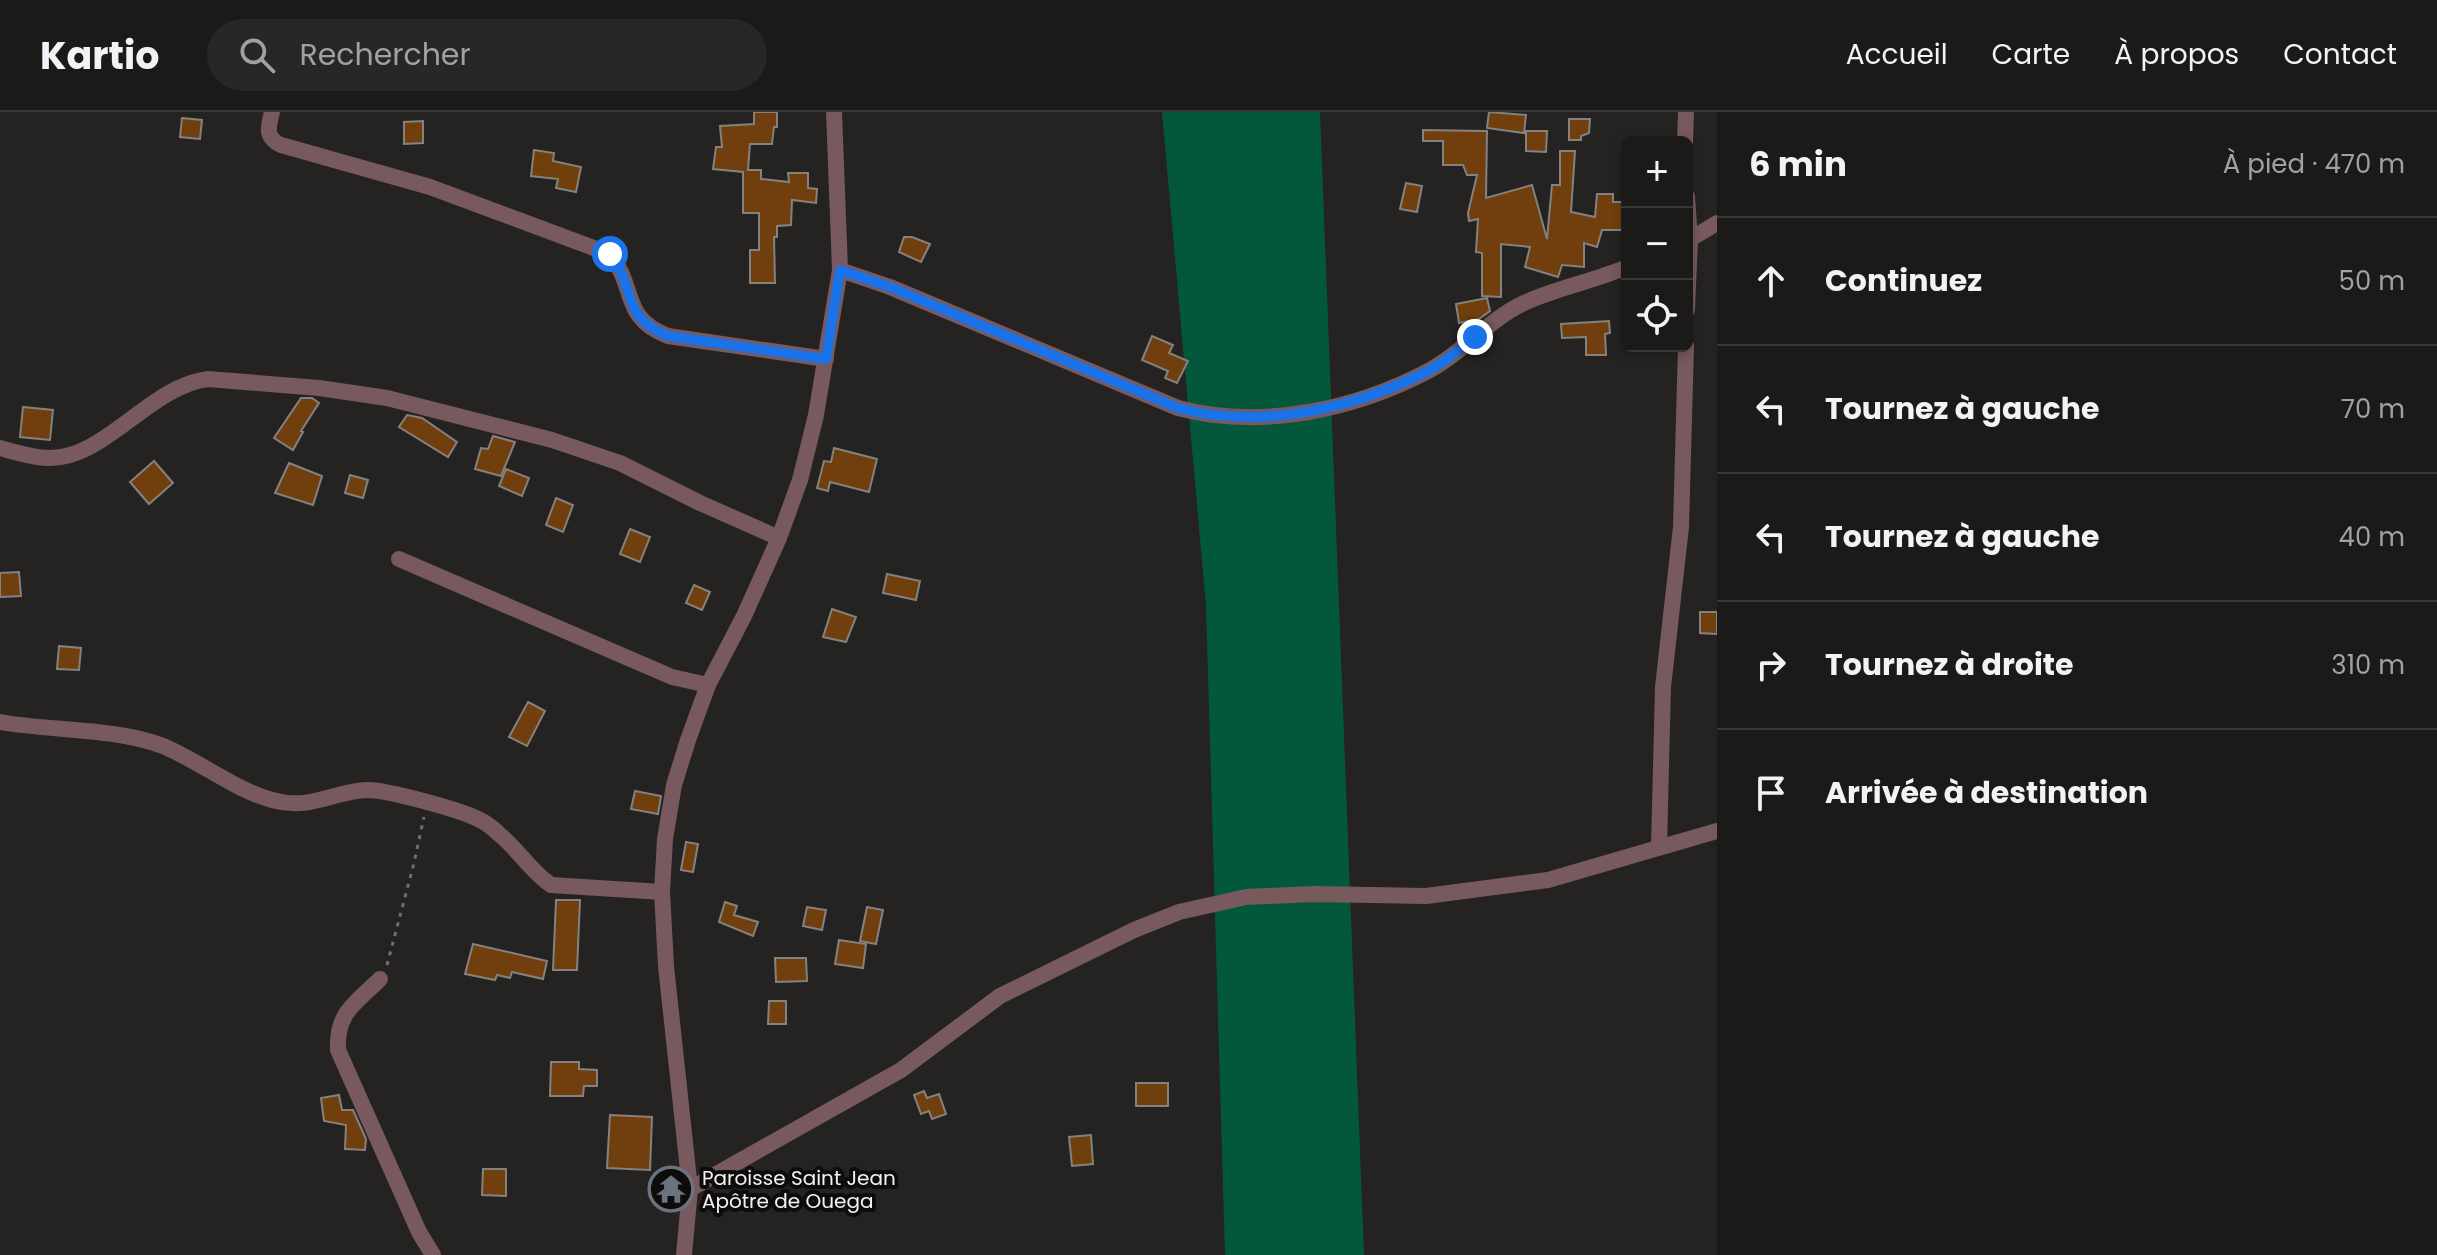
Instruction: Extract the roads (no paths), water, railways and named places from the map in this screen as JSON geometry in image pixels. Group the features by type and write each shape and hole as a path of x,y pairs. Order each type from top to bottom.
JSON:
{"street":[{"path":"272,112 267,132 272,141 281,145 430,187 610,254 622,273 638,319 651,330 668,336 826,359"},
{"path":"684,1255 690,1189 678,1055 666,966 662,892 665,839 674,785 708,685 744,616 779,538 800,480 816,415 840,270 834,112"},
{"path":"1685,136 1686,112"},
{"path":"1693,237 1717,223"},
{"path":"840,270 890,287 1178,408 1207,416 1239,419 1300,414 1369,395 1432,369 1501,316 1525,303 1621,269"},
{"path":"1659,846 1663,687 1681,527 1686,352"},
{"path":"0,448 49,458 76,454 190,381 208,379 319,388 387,398 579,448 620,463 779,538"},
{"path":"399,559 672,677 708,685"},
{"path":"0,722 123,736 161,746 270,800 294,804 316,803 366,790 382,791 480,820 502,835 551,885 662,892"},
{"path":"690,1189 901,1070 1000,996 1134,930 1179,912 1246,897 1314,894 1426,896 1548,880 1717,831"},
{"path":"380,979 348,1009 340,1022 338,1050 419,1232 433,1255"}],"place":[{"name":"Paroisse Saint Jean Apôtre de Ouega","path":"671,1189"}]}
